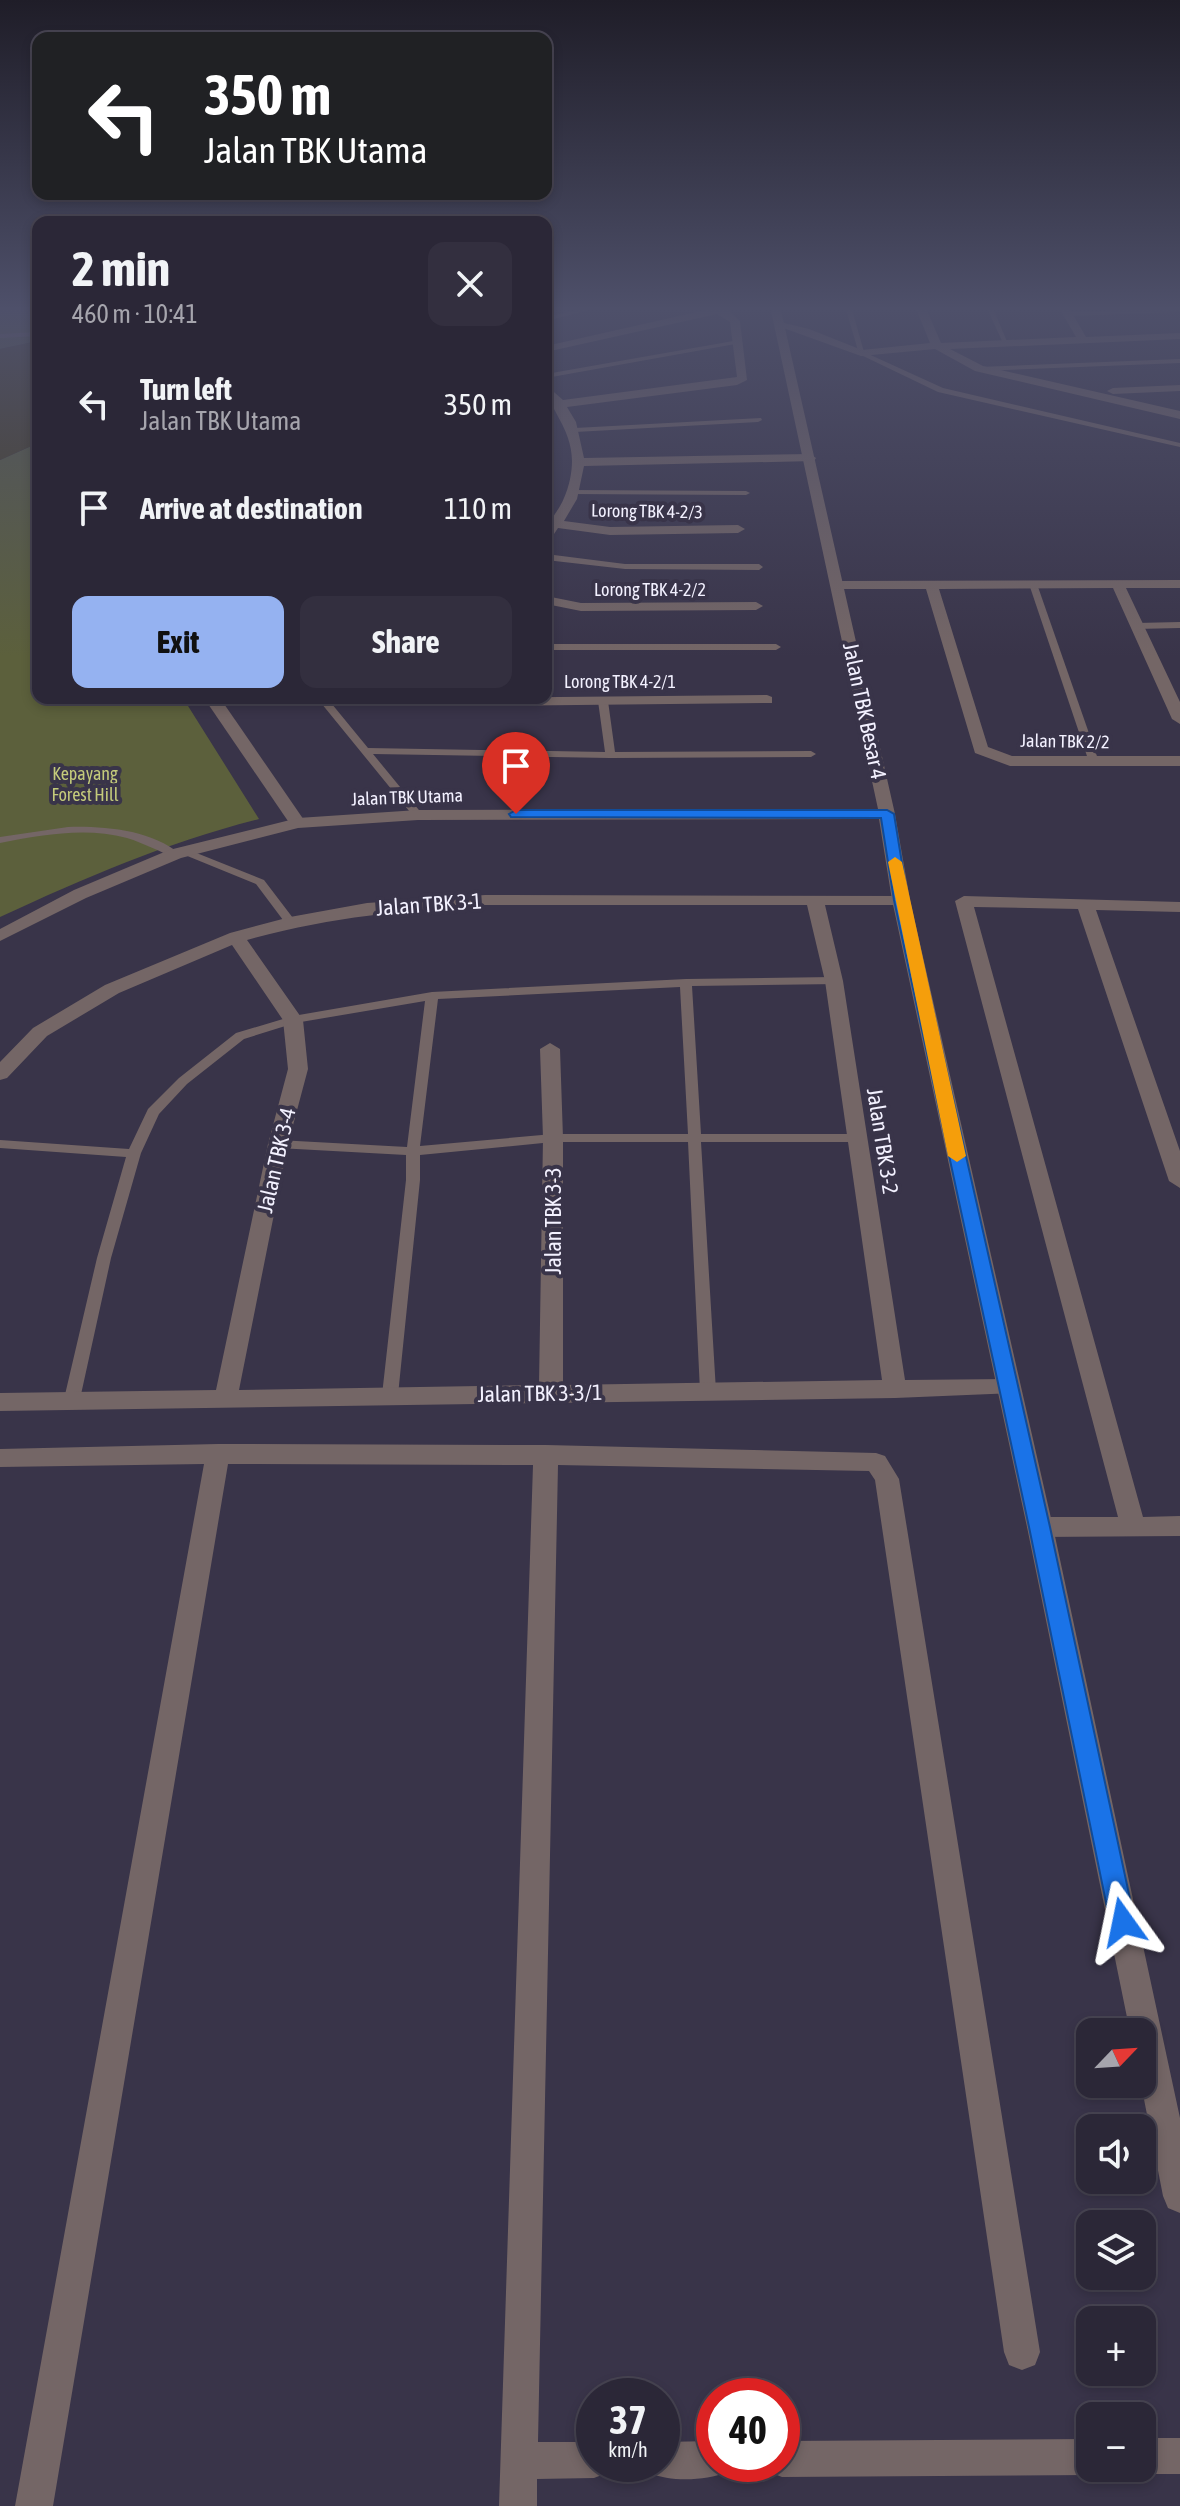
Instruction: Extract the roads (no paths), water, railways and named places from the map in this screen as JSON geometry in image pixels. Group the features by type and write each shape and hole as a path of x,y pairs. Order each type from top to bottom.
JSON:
{"street":[{"path":"552,528 572,492 579,462 571,423"},
{"name":"Jalan TBK Besar 4","path":"802,423 887,814 901,900 1040,1527 1180,2196"},
{"path":"579,462 810,458"},
{"name":"Lorong TBK 4-2/3","path":"556,524 610,531 738,529"},
{"path":"1117,583 1136,626 1162,667 1180,717"},
{"name":"Jalan TBK 2/2","path":"931,584 981,750 1010,761 1180,761"},
{"path":"837,585 1180,584"},
{"name":"Lorong TBK 4-2/2","path":"552,601 581,607 756,606"},
{"name":"Lorong TBK 4-2/1","path":"552,701 767,700"},
{"path":"216,704 298,823"},
{"name":"Jalan TBK Utama","path":"0,936 80,894 180,852 298,823 418,815 887,814"},
{"name":"Jalan TBK 3-1","path":"0,1074 40,1032 112,989 236,937 290,922 367,908 485,900 901,900"},
{"name":"Jalan TBK 3-2","path":"815,901 834,981 895,1389"},
{"path":"1133,1526 964,901 1180,907"},
{"path":"1085,905 1180,1181"},
{"name":"Jalan TBK 3-4","path":"226,1397 278,1144 298,1069 293,1020 236,937"},
{"name":"Jalan TBK 3-3","path":"550,1049 553,1138 551,1393"},
{"name":"Jalan TBK 3-3/1","path":"72,1399 1007,1387"},
{"path":"0,1402 72,1399"},
{"path":"34,2506 218,1453"},
{"path":"0,1458 218,1453 546,1454 876,1462 887,1479 1022,2352"},
{"path":"518,2506 546,1454"},
{"path":"1040,1527 1180,1526"},
{"path":"1156,2456 1180,2456"},
{"path":"800,2459 1076,2457"},
{"path":"519,2461 576,2460"}],"lane":[{"path":"575,430 704,423"},
{"path":"1084,423 1180,445"},
{"path":"572,492 746,493"},
{"path":"552,558 636,568 759,567"},
{"path":"1033,584 1094,762"},
{"path":"1136,626 1180,625"},
{"path":"552,647 776,647"},
{"path":"603,701 610,755"},
{"path":"327,704 418,815"},
{"path":"366,751 811,754"},
{"path":"0,840 53,830 103,828 141,837 260,882 290,922"},
{"path":"72,1399 104,1258 134,1153 153,1112 183,1081 240,1036 293,1020 432,996 686,983 834,981"},
{"path":"686,983 708,1391"},
{"path":"390,1395 413,1180 413,1151 432,996"},
{"path":"278,1144 413,1151 553,1138 858,1138"},
{"path":"0,1144 134,1153"}],"park label":[{"name":"Kepayang Forest Hill","path":"85,783"}]}
